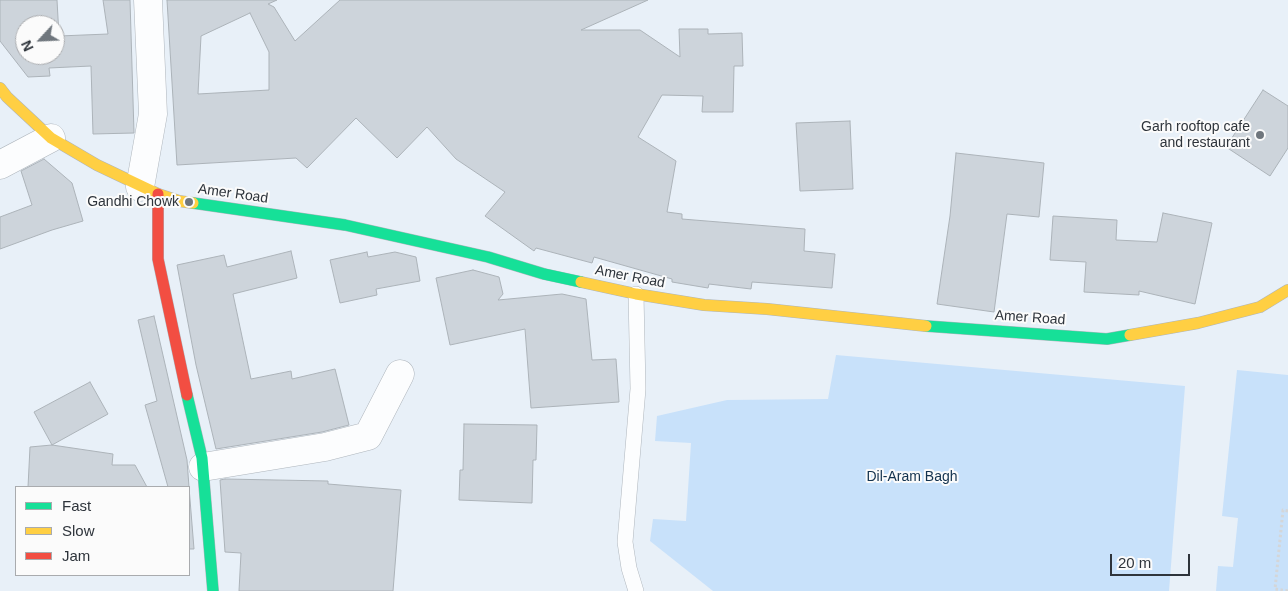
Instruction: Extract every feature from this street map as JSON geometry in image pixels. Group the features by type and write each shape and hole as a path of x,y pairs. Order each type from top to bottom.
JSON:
{"main road":[{"name":"Amer Road","path":"0,88 7,97 52,138 97,165 149,190 179,201 346,225 488,257 544,274 636,294 704,305 766,309 903,324 1106,339 1198,322 1260,307 1288,290"},
{"path":"149,190 158,259 203,467 213,591"}],"street":[{"path":"148,0 153,114 149,190"},
{"path":"0,165 52,138"},
{"path":"203,467 325,446 368,436 400,374"}],"lane":[{"path":"636,294 638,389 625,542 636,591"}],"path":[{"path":"1288,511 1283,510 1275,589 1288,591"}],"green space":[{"name":"Dil-Aram Bagh","path":"836,355 1185,386 1169,591 713,591 650,541 653,519 686,521 691,443 655,441 657,416 727,400 828,399"},
{"path":"1237,370 1288,375 1288,591 1216,591 1218,566 1233,567 1238,518 1222,516"}],"building":[{"path":"0,0 57,0 58,15 15,15 15,60 0,41"},
{"path":"103,0 130,0 134,133 93,134 91,66 49,68 50,76 28,77 19,65 65,65 65,36 108,34"},
{"path":"167,0 277,0 268,4 274,7 295,41 340,0 648,0 581,30 640,30 680,57 679,29 708,29 708,34 742,33 743,66 734,66 733,112 702,112 703,96 662,95 638,137 676,161 667,212 682,214 682,219 805,229 804,251 835,254 832,288 752,282 751,289 709,284 708,288 672,282 672,279 594,257 592,263 536,248 534,251 485,216 505,192 456,159 427,127 397,158 356,118 307,168 296,158 177,165","holes":["250,13 269,52 269,90 198,94 201,36"]},
{"path":"1263,90 1288,106 1288,148 1270,176 1226,147"},
{"path":"850,121 853,189 800,191 796,123"},
{"path":"956,153 1044,163 1039,217 1007,214 994,312 937,304 950,216"},
{"path":"44,159 72,183 83,221 0,249 0,217 32,205 21,171"},
{"path":"1163,213 1212,223 1195,304 1139,291 1139,295 1084,292 1086,262 1050,260 1053,216 1117,220 1116,240 1157,242"},
{"path":"291,251 297,278 233,294 251,379 291,371 292,379 335,369 349,425 322,432 216,449 196,365 177,265 224,255 227,267"},
{"path":"367,252 368,257 395,252 416,257 420,281 376,289 377,295 340,303 330,260"},
{"path":"473,270 499,277 503,294 498,300 562,294 586,299 592,360 616,359 619,402 531,408 525,329 450,345 436,278"},
{"path":"154,316 187,460 189,486 168,486 145,405 157,401 138,320"},
{"path":"90,382 108,414 52,445 34,412"},
{"path":"464,424 537,425 536,460 533,460 532,503 459,500 460,470 463,470"},
{"path":"52,445 113,454 112,465 135,465 146,486 28,486 30,447"},
{"path":"220,480 328,481 328,484 401,490 393,591 239,591 241,553 225,552"},
{"path":"190,499 194,549 190,549"}],"traffic: fast":[{"path":"193,203 345,225 488,257 544,274 581,282"},
{"path":"926,326 1107,339 1130,335"},
{"path":"187,395 202,458 213,591"}],"traffic: slow":[{"path":"0,88 7,97 51,138 97,165 158,194 179,201 193,203"},
{"path":"581,282 636,294 704,305 767,309 926,326"},
{"path":"1130,335 1198,323 1260,307 1288,290"}],"traffic: jam":[{"path":"158,194 158,259 187,395"}],"place":[{"name":"Garh rooftop cafe and restaurant","path":"1260,135"},
{"name":"Gandhi Chowk","path":"189,202"}]}
